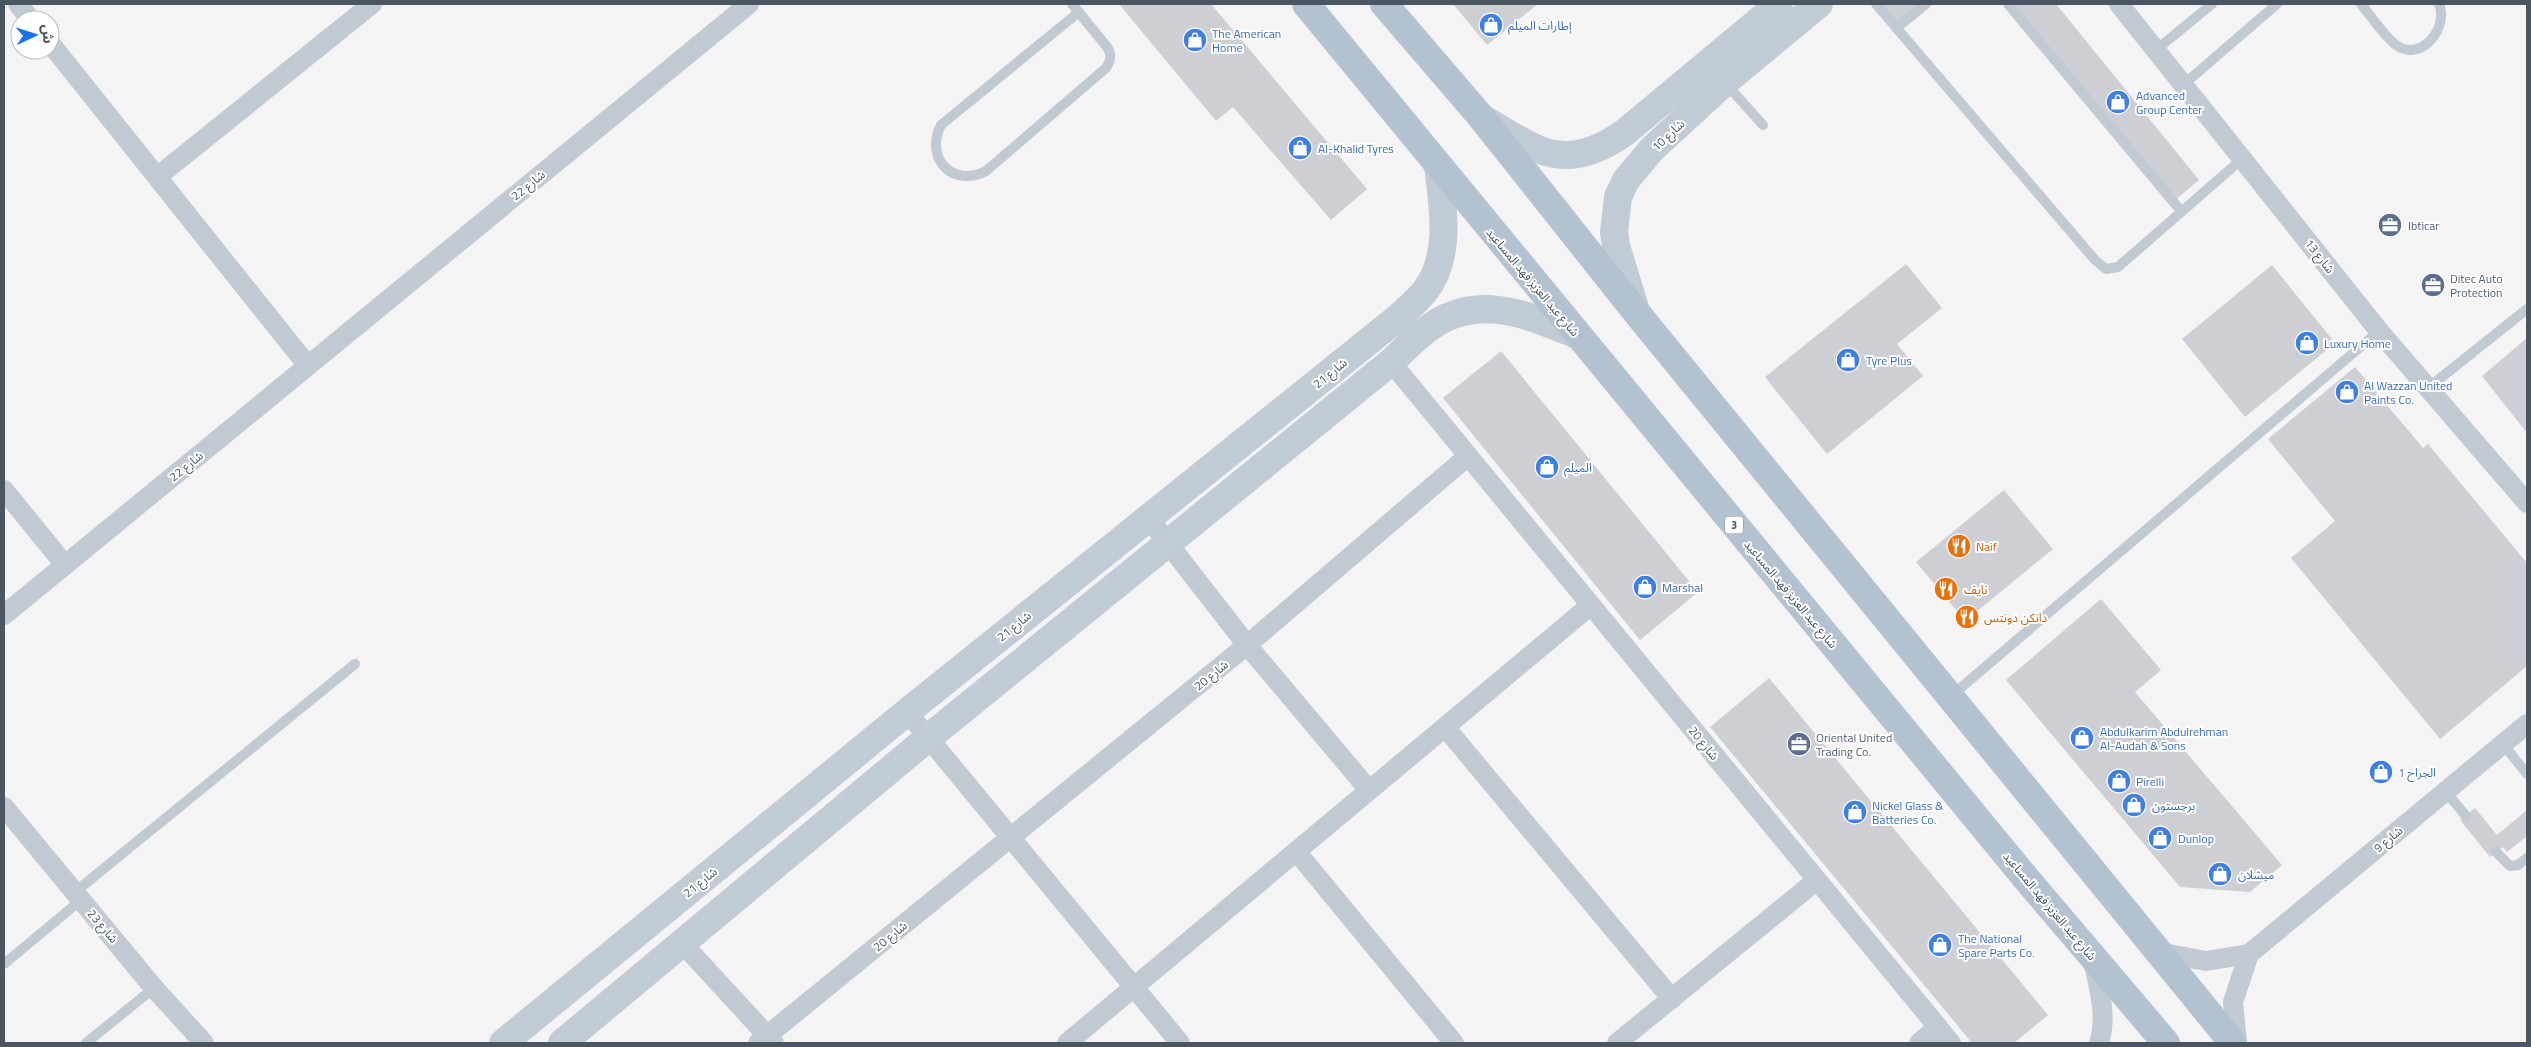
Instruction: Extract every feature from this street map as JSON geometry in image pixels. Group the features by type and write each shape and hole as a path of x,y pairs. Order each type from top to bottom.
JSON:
{"main road":[{"name":"شارع عبد العزيز فهد المساعيد","path":"1306,4 1577,335 2166,1043"},
{"path":"1384,4 1481,117 1636,312 2233,1043"}],"street":[{"path":"157,177 372,4"},
{"name":"شارع 22","path":"4,615 749,4"},
{"name":"شارع 10","path":"1636,312 1616,246 1614,215 1618,197 1638,164 1780,4"},
{"name":"شارع 10","path":"1481,117 1545,153 1564,157 1579,154 1609,143 1819,4"},
{"name":"شارع 13","path":"2119,4 2379,331 2527,503"},
{"path":"60,56 308,366"},
{"name":"شارع 21","path":"503,1043 907,712 1400,316 1426,290 1437,269 1446,226 1438,166"},
{"path":"562,1043 928,738 1391,362 1425,330 1460,311 1513,311 1577,335"},
{"name":"شارع 20","path":"1391,362 1951,1043"},
{"name":"شارع 20","path":"682,942 767,1041 1011,837 1247,645 1468,456"},
{"path":"4,490 64,565"},
{"path":"1149,519 1247,645 1369,790"},
{"path":"1067,1043 1591,605"},
{"path":"907,712 1180,1043"},
{"name":"شارع 9","path":"2249,954 2527,724"},
{"path":"1445,727 1672,999"},
{"name":"شارع 23","path":"6,815 78,896 154,988 204,1043"},
{"path":"1296,851 1454,1043"},
{"path":"1617,1043 1817,880"},
{"path":"2158,952 2206,961 2249,954 2233,1002 2237,1043"},
{"path":"2092,956 2102,1004 2102,1033 2099,1043"},
{"path":"1919,1043 1938,1028"}],"lane":[{"path":"1876,4 2096,260 2106,269 2118,267 2242,159"},
{"path":"1896,28 1926,4"},
{"path":"2008,4 2182,212"},
{"path":"2156,50 2212,4"},
{"path":"2183,85 2277,4"},
{"path":"2361,4 2396,45 2406,49 2417,48 2428,43 2436,35 2442,23 2442,11 2439,4"},
{"path":"1075,8 1110,52 1111,58 1106,68 986,171 969,177 960,176 944,167 939,160 935,142 941,126 1075,8"},
{"path":"1717,73 1763,125"},
{"path":"2428,388 2527,309"},
{"path":"1950,697 2379,331"},
{"path":"4,964 78,896 355,664"},
{"path":"2503,744 2527,774"},
{"path":"2446,792 2466,816"},
{"path":"2496,852 2510,866 2518,865 2527,858"},
{"path":"86,1043 154,988"}],"building":[{"path":"1119,4 1211,4 1367,189 1331,220 1233,107 1216,121"},
{"name":"إطارات الميلم","path":"1453,4 1538,4 1487,45"},
{"path":"1878,4 1923,4 1896,26"},
{"path":"2013,4 2056,4 2199,180 2174,201"},
{"name":"Tyre Plus","path":"1906,264 1942,308 1897,344 1923,376 1827,454 1765,377"},
{"path":"2272,265 2335,343 2245,417 2182,339"},
{"path":"2527,338 2527,433 2482,376"},
{"name":"الميلم","path":"1501,351 1698,592 1640,640 1443,398"},
{"path":"2355,367 2423,448 2428,444 2527,563 2527,666 2440,739 2291,558 2335,521 2268,439"},
{"path":"2004,490 2053,549 1965,621 1916,562"},
{"path":"2101,599 2161,670 2135,692 2282,865 2250,892 2180,887 2006,680"},
{"path":"1769,678 2048,1015 2014,1043 1972,1043 1710,727"},
{"path":"2475,808 2497,835 2527,810 2527,836 2507,852 2503,847 2490,857 2460,820"}],"place":[{"name":"إطارات الميلم","path":"1491,25"},
{"name":"The American Home","path":"1195,40"},
{"name":"Advanced Group Center","path":"2118,102"},
{"name":"Al-Khalid Tyres","path":"1300,148"},
{"name":"Ibticar","path":"2390,225"},
{"name":"Ditec Auto Protection","path":"2433,285"},
{"name":"Luxury Home","path":"2307,343"},
{"name":"Tyre Plus","path":"1848,360"},
{"name":"Al Wazzan United Paints Co.","path":"2347,392"},
{"name":"الميلم","path":"1547,467"},
{"name":"Naif","path":"1959,546"},
{"name":"Marshal","path":"1645,587"},
{"name":"نايف","path":"1946,589"},
{"name":"دانكن دونتس","path":"1967,617"},
{"name":"Abdulkarim Abdulrehman Al-Audah & Sons","path":"2082,738"},
{"name":"Oriental United Trading Co.","path":"1799,744"},
{"name":"الجراح 1","path":"2381,772"},
{"name":"Pirelli","path":"2119,781"},
{"name":"برجستون","path":"2134,805"},
{"name":"Nickel Glass & Batteries Co.","path":"1855,812"},
{"name":"Dunlop","path":"2160,838"},
{"name":"ميشلان","path":"2220,874"},
{"name":"The National Spare Parts Co.","path":"1940,945"}]}
